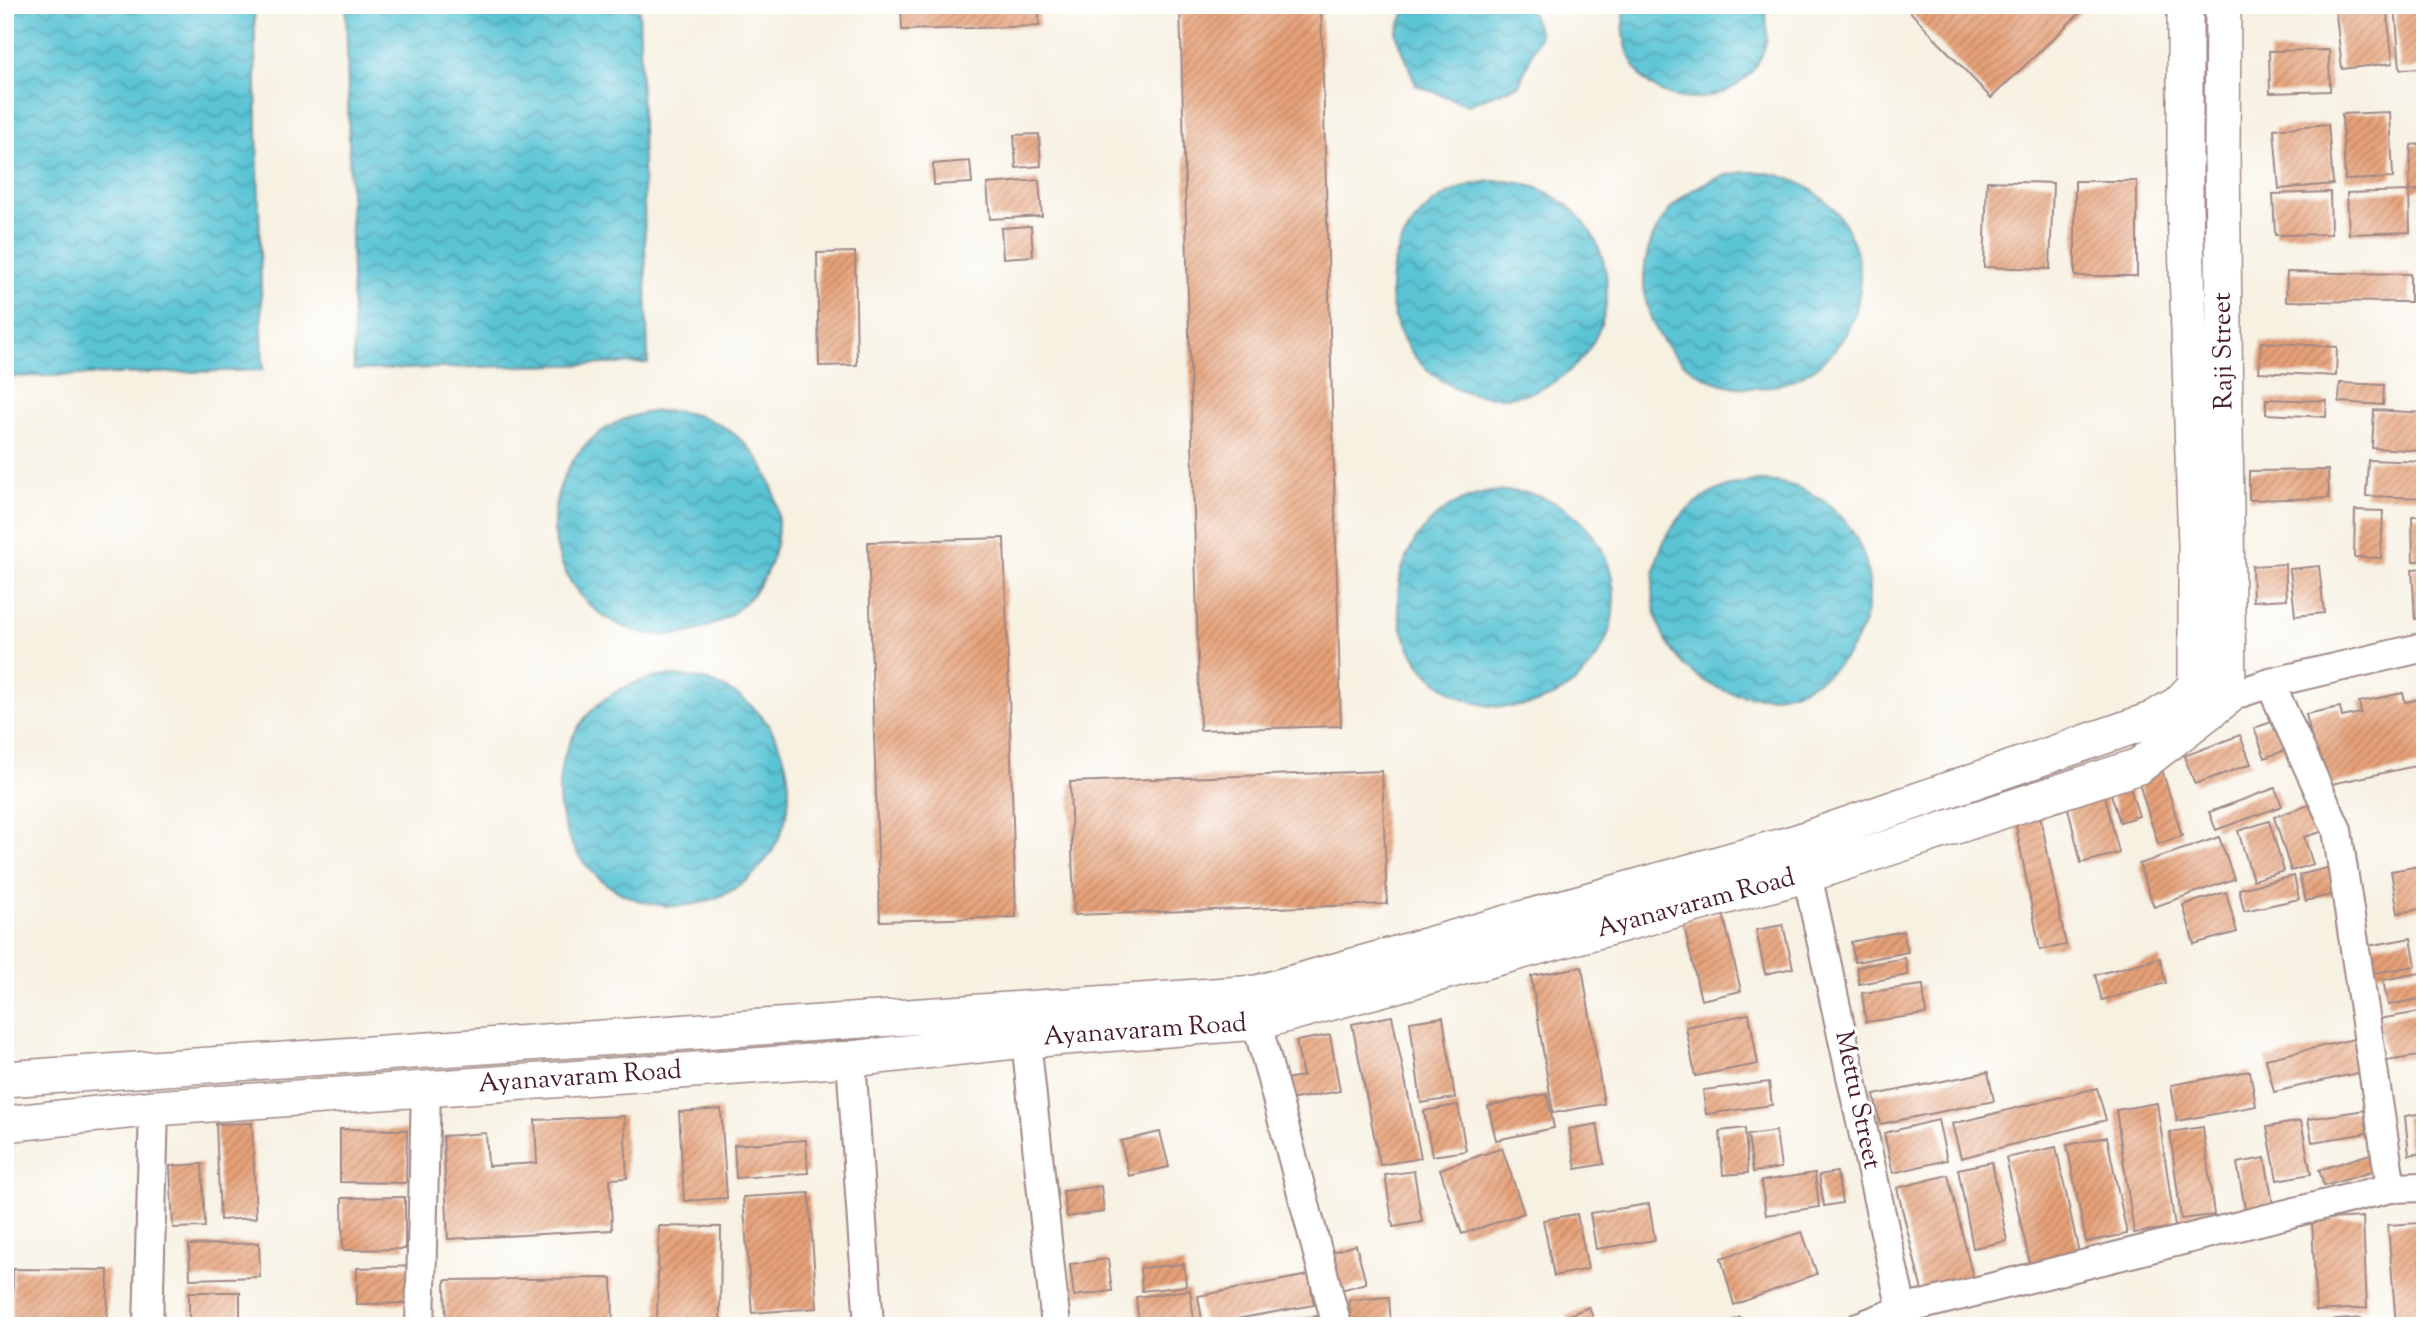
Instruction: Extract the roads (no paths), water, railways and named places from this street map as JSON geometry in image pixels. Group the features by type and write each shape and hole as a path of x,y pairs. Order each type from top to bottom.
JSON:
{"street":[{"name":"Raji Street","path":"2185,5 2185,207 2196,547 2212,691"},
{"name":"Raji Street","path":"2212,691 2223,5"},
{"path":"2212,691 2270,683 2425,647"},
{"path":"2270,683 2337,830 2391,1188"},
{"name":"Ayanavaram Road","path":"5,1079 1254,1008 1799,841 2151,720 2178,704 2212,691"},
{"name":"Ayanavaram Road","path":"5,1124 154,1108 851,1059 1026,1040 1254,1008 1809,874 2139,766 2212,691"},
{"name":"Mettu Street","path":"1799,841 1809,874 1902,1318"},
{"path":"1254,1008 1337,1326"},
{"path":"1026,1040 1056,1326"},
{"path":"851,1059 869,1326"},
{"path":"420,1326 426,1089"},
{"path":"148,1326 154,1108"},
{"path":"1861,1326 1902,1318 2391,1188 2425,1187"}],"water":[{"path":"5,5 254,5 263,370 5,377"},
{"path":"346,5 639,5 648,363 354,370"},
{"path":"1408,5 1528,5 1540,34 1519,85 1468,105 1416,85 1396,33"},
{"path":"1627,5 1763,5 1766,37 1757,64 1739,83 1715,95 1688,98 1662,92 1641,76 1627,48 1624,21"},
{"path":"1752,172 1794,180 1829,203 1852,238 1860,280 1852,322 1829,357 1794,380 1752,388 1710,380 1675,357 1652,322 1644,280 1652,238 1675,203 1710,180"},
{"path":"1499,181 1541,189 1576,212 1599,247 1607,289 1599,331 1576,366 1541,389 1499,397 1457,389 1422,366 1399,331 1391,289 1399,247 1422,212 1457,189"},
{"path":"666,411 688,413 719,424 745,444 765,470 776,501 776,545 765,576 745,602 719,622 688,633 666,635 644,633 613,622 587,602 567,576 556,545 554,523 556,501 567,470 587,444 613,424 644,413"},
{"path":"1761,481 1802,489 1838,512 1861,548 1869,589 1861,630 1838,666 1802,689 1761,697 1720,689 1684,666 1661,630 1653,589 1661,548 1684,512 1720,489"},
{"path":"1506,491 1548,499 1583,522 1606,557 1614,599 1606,641 1583,676 1548,699 1506,707 1464,699 1429,676 1406,641 1398,599 1406,557 1429,522 1464,499"},
{"path":"674,676 696,678 718,685 738,695 763,718 784,758 789,791 787,813 780,835 770,855 747,880 707,901 674,906 652,904 630,897 610,887 585,864 564,824 559,791 561,769 568,747 578,727 601,702 641,681"}]}
